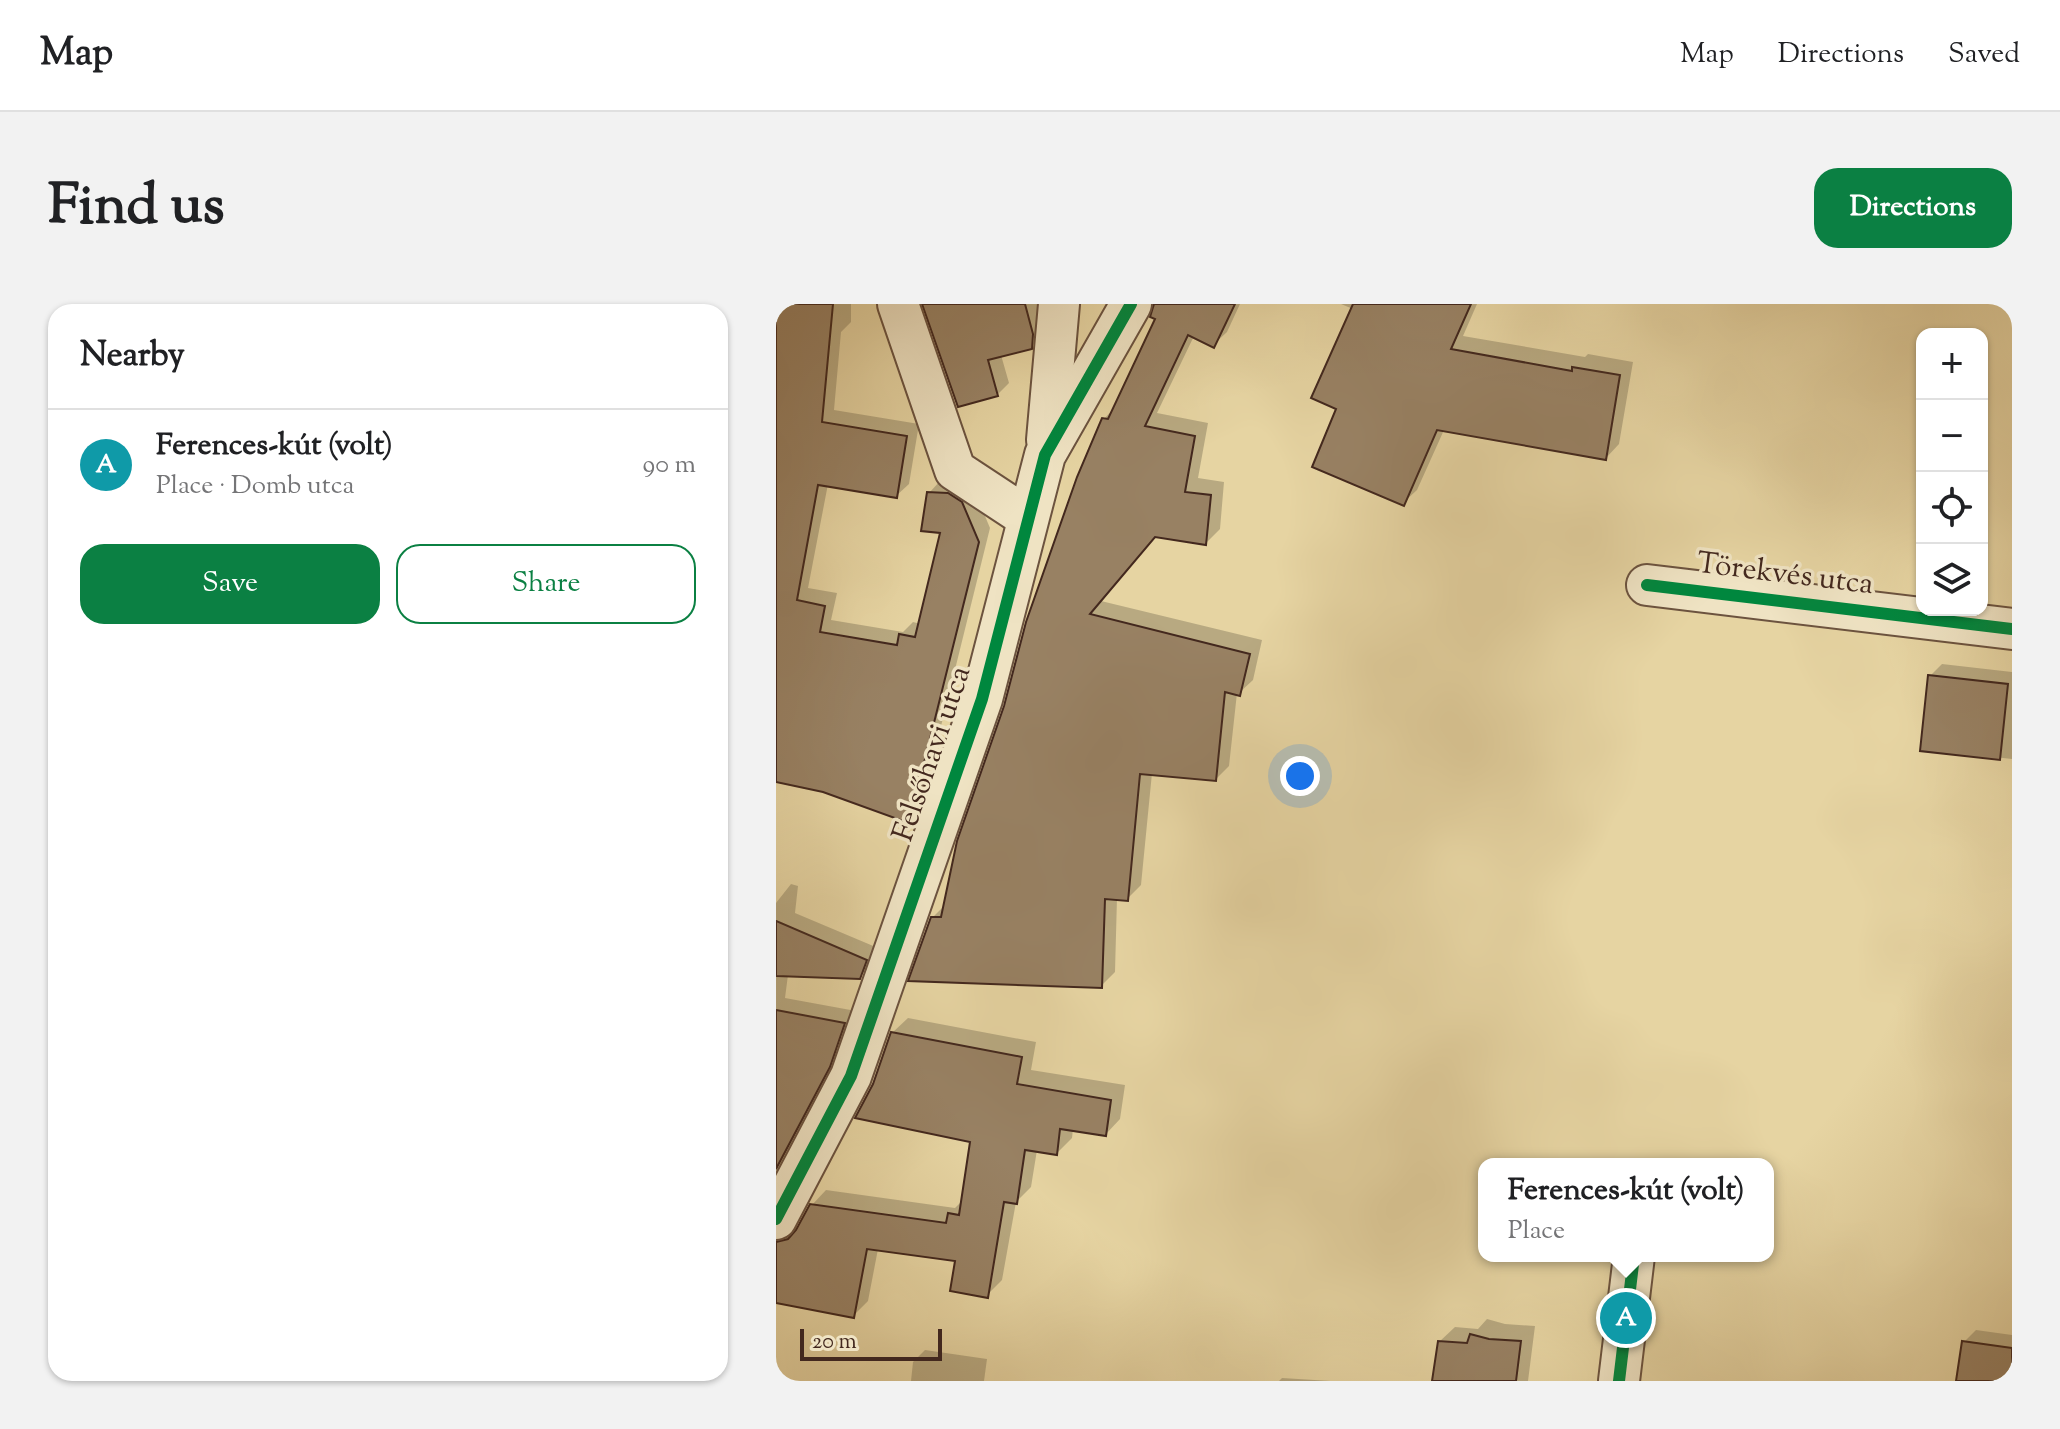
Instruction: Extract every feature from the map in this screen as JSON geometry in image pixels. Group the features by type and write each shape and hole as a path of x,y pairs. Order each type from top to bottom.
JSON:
{"street":[{"path":"898,304 955,470 1028,518"},
{"path":"1045,455 1059,304"},
{"name":"Felsőhavi utca","path":"776,1219 851,1076 982,699 1045,455 1131,304"},
{"name":"Törekvés utca","path":"1647,585 2012,629"},
{"path":"1619,1381 1633,1262"}],"building":[{"path":"776,304 833,304 822,422 907,436 897,498 818,485 797,600 825,606 820,632 897,645 899,634 915,637 940,533 921,531 927,492 948,493 962,502 979,542 919,783 927,786 914,825 823,792 776,782"},
{"path":"922,304 1025,304 1033,334 1032,349 988,360 998,396 958,407"},
{"path":"1154,304 1235,304 1214,348 1188,335 1145,426 1195,436 1185,492 1211,495 1206,545 1155,537 1090,614 1250,654 1240,696 1225,692 1216,781 1140,774 1128,901 1105,899 1102,988 908,981 931,917 941,917 957,841 1004,706 1026,622 1077,477 1102,418 1108,419 1155,319 1150,317"},
{"path":"1353,304 1471,304 1451,349 1572,371 1572,367 1620,375 1606,460 1437,430 1404,506 1312,467 1336,409 1311,398"},
{"path":"1928,675 2008,684 2000,760 1920,751"},
{"path":"776,921 867,960 860,979 776,976"},
{"path":"776,1010 845,1023 830,1067 776,1169"},
{"path":"891,1032 1022,1057 1017,1084 1111,1100 1106,1136 1060,1129 1057,1155 1025,1150 1017,1204 1004,1202 988,1298 950,1291 955,1261 867,1249 854,1318 776,1303 776,1242 788,1239 810,1204 946,1223 948,1213 959,1215 970,1142 855,1118 873,1084"},
{"path":"1470,1334 1521,1341 1516,1381 1432,1381 1438,1341 1467,1343"},
{"path":"1962,1341 2012,1348 2012,1381 1956,1381"}],"cycle path":[{"path":"776,1219 851,1076 982,699 1045,455 1131,304"},
{"path":"1647,585 2012,629"},
{"path":"1619,1381 1633,1262"}],"place":[{"name":"Ferences-kút (volt)","path":"1626,1318"}]}
